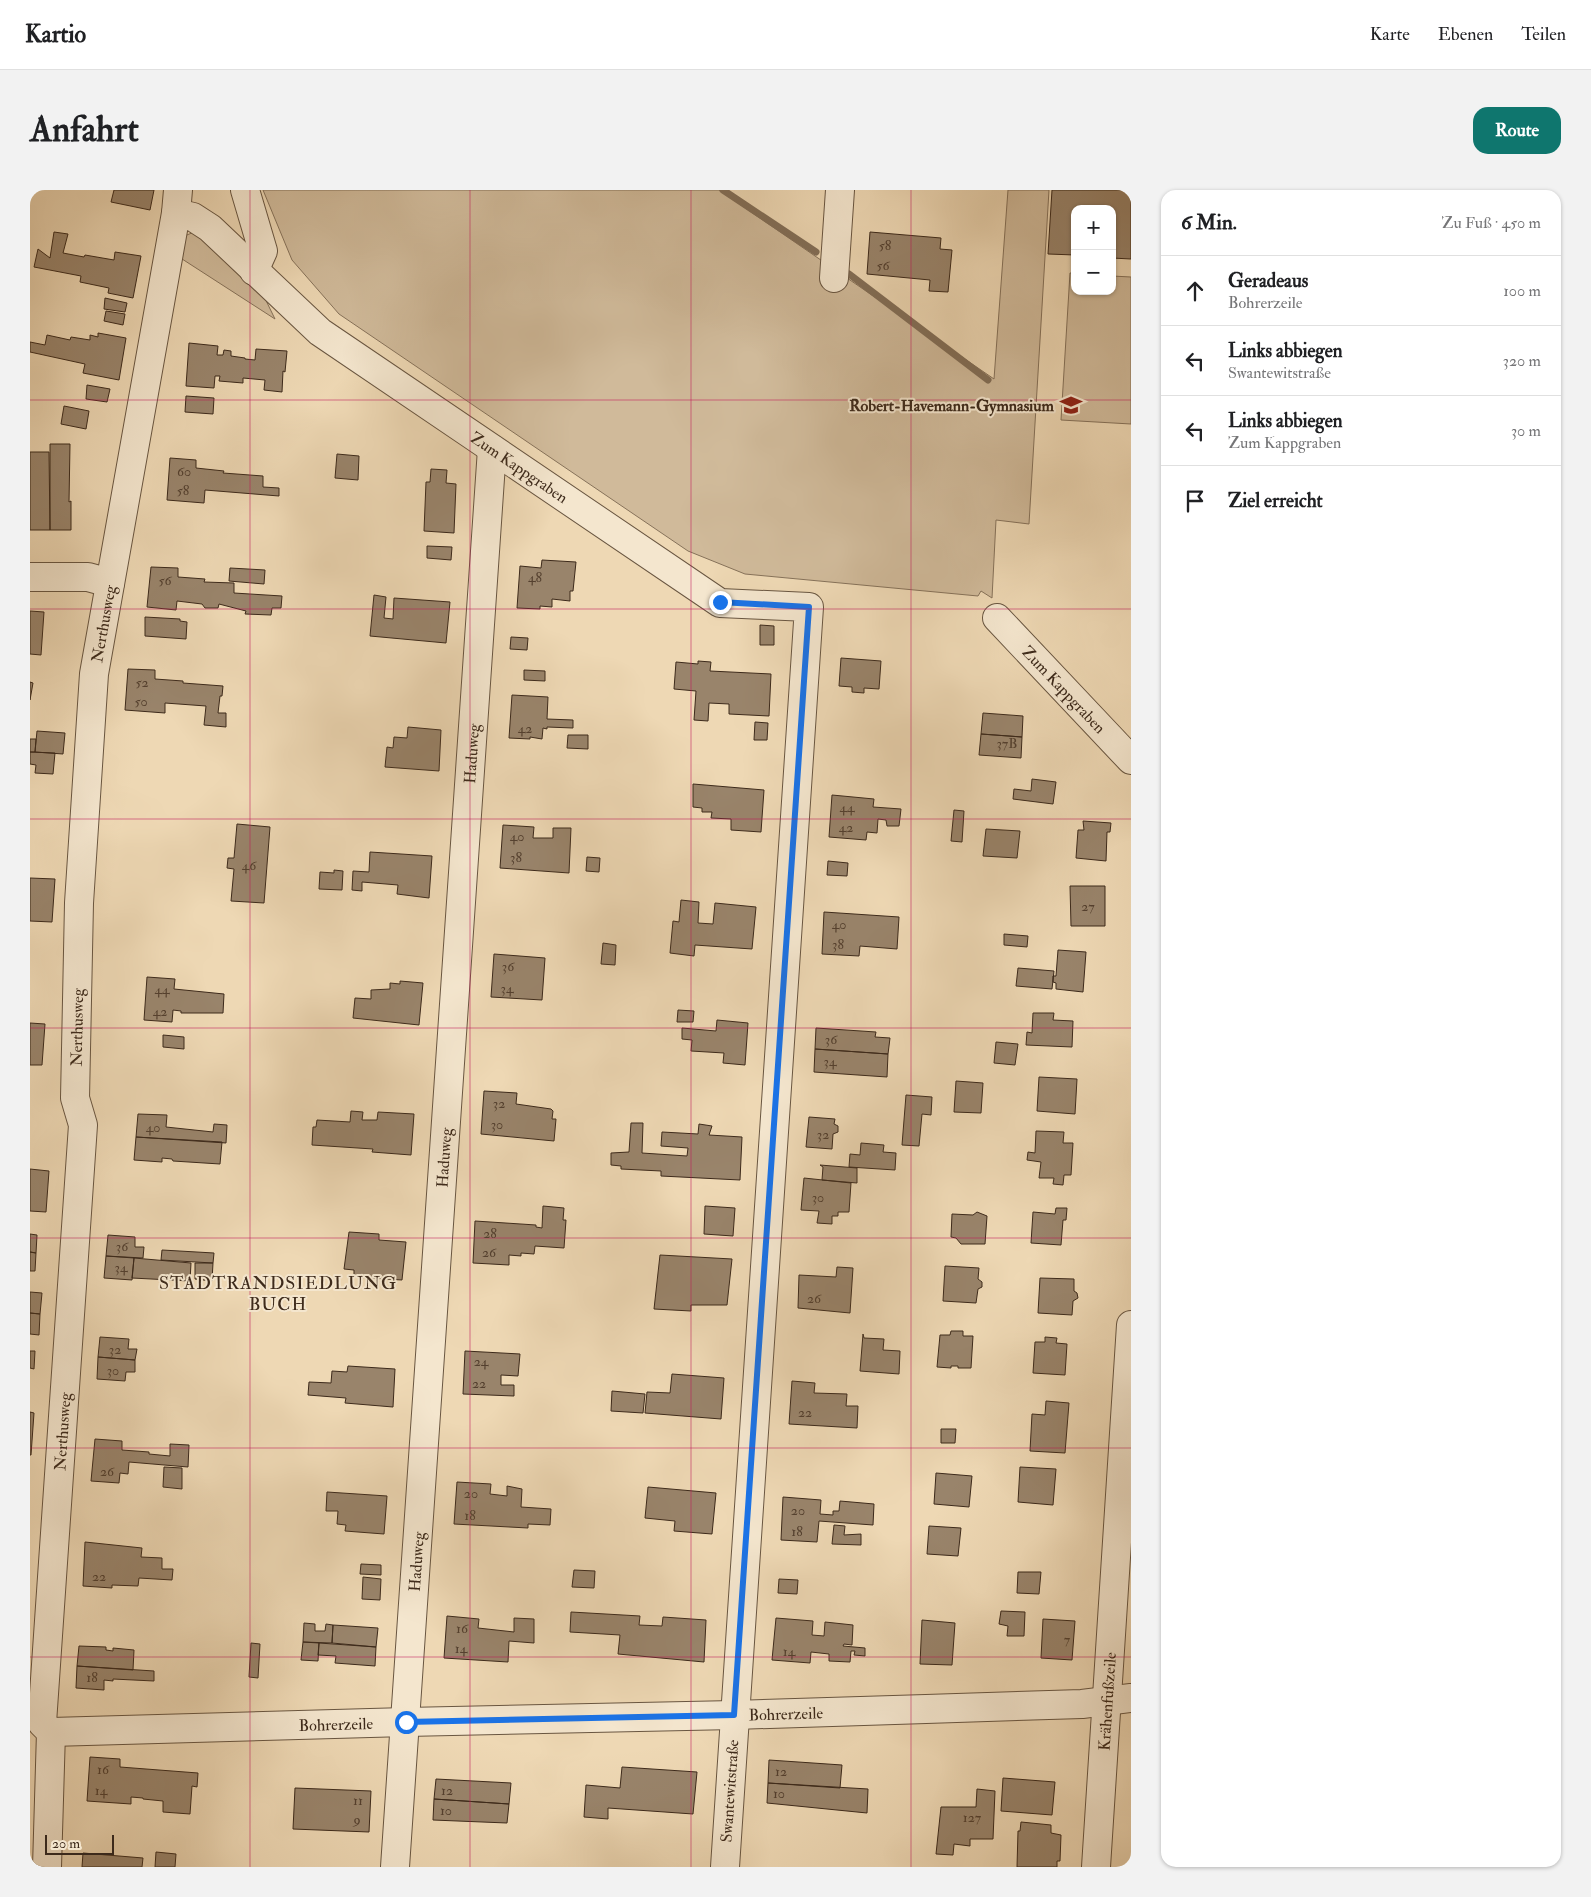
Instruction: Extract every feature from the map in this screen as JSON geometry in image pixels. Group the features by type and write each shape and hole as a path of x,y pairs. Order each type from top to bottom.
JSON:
{"street":[{"path":"246,190 263,251 254,271"},
{"path":"834,278 840,190"},
{"name":"Zum Kappgraben","path":"177,201 193,217 210,228 320,332 720,602 809,607"},
{"name":"Nerthusweg","path":"41,1860 51,1732 42,1723 83,1125 75,1098 79,903 94,674 177,201"},
{"name":"Haduweg","path":"395,1867 492,449"},
{"path":"30,577 88,577 110,583"},
{"name":"Swantewitstraße","path":"725,1867 809,607"},
{"name":"Zum Kappgraben","path":"997,618 1131,760"},
{"name":"Krähenfußzeile","path":"1096,1867 1119,1700 1131,1325"},
{"name":"Bohrerzeile","path":"51,1732 734,1715 1082,1704 1119,1700"}],"shaded area":[{"path":"263,190 719,190 994,379 1008,190 1049,190 1029,524 996,520 992,598 981,591 978,596 745,574 688,551 339,314 292,260"},
{"path":"199,230 256,280 275,319 179,257 182,237"},
{"path":"1070,273 1071,295 1116,295 1116,276 1131,277 1131,424 1061,420"}],"building":[{"path":"114,190 154,190 150,210 111,202"},
{"path":"1052,190 1131,190 1131,259 1116,258 1116,205 1071,205 1071,255 1048,254"},
{"path":"54,232 68,234 63,253 114,260 115,252 141,256 133,298 108,293 109,288 80,282 81,276 34,267 38,249 50,258"},
{"path":"870,232 941,238 940,249 952,250 948,292 929,291 930,280 867,274"},
{"path":"105,298 127,303 125,312 104,309"},
{"path":"106,311 125,314 123,325 104,321"},
{"path":"98,333 126,338 119,380 83,373 85,364 30,352 30,342 45,345 47,335 70,340 71,337 90,340 90,335 98,337"},
{"path":"189,343 218,346 217,355 223,355 224,350 231,351 231,356 255,360 256,349 287,351 285,372 283,371 282,392 264,390 265,380 243,378 243,383 219,381 220,376 215,376 214,388 186,386"},
{"path":"87,385 110,389 107,402 86,399"},
{"path":"186,396 214,398 213,414 185,412"},
{"path":"64,406 89,411 86,429 61,424"},
{"path":"50,444 70,444 69,502 71,501 71,530 50,530"},
{"path":"30,452 49,452 50,530 30,530"},
{"path":"337,454 359,456 358,480 335,478"},
{"path":"170,458 196,460 196,468 224,471 223,473 263,476 263,487 279,488 279,496 205,490 204,503 167,500"},
{"path":"431,469 447,470 446,483 456,484 454,533 424,531 426,482 430,482"},
{"path":"427,546 452,547 451,560 427,558"},
{"path":"542,560 576,562 573,591 570,591 570,601 552,599 552,607 540,606 540,609 517,608 520,566 541,568"},
{"path":"151,567 178,568 178,577 205,579 204,582 234,583 234,593 282,596 281,608 272,608 271,615 245,614 246,611 219,604 218,608 205,608 202,604 177,601 176,610 147,607"},
{"path":"230,568 265,570 264,584 229,581"},
{"path":"374,595 386,597 384,618 393,619 394,598 450,602 446,643 370,636"},
{"path":"30,611 44,612 41,655 30,654"},
{"path":"145,617 180,619 180,621 187,622 186,639 145,636"},
{"path":"760,625 774,626 774,645 760,645"},
{"path":"511,637 528,638 527,650 510,649"},
{"path":"841,658 881,661 879,689 864,688 864,693 852,692 852,687 839,686"},
{"path":"698,661 711,662 710,671 771,674 769,716 729,714 729,704 709,703 708,721 694,720 696,691 674,689 676,662 698,664"},
{"path":"128,669 155,670 155,679 223,686 218,713 226,713 226,727 204,725 206,706 165,703 165,713 125,710"},
{"path":"524,670 545,671 545,681 524,680"},
{"path":"30,682 33,683 30,700"},
{"path":"512,695 548,697 547,719 573,720 573,728 543,728 542,739 530,737 530,739 509,738"},
{"path":"983,713 1023,716 1022,737 981,734"},
{"path":"755,722 768,723 767,740 754,740"},
{"path":"408,727 441,730 439,771 385,767 387,747 393,748 394,737 407,738"},
{"path":"37,731 65,733 63,754 35,752"},
{"path":"981,734 1022,737 1021,758 979,755"},
{"path":"568,735 588,735 588,749 567,748"},
{"path":"30,739 36,739 35,752 30,752"},
{"path":"30,752 55,753 53,774 35,773 36,765 30,764"},
{"path":"1032,779 1056,782 1053,804 1013,799 1014,789 1031,791"},
{"path":"693,784 764,790 761,832 731,830 731,819 711,818 712,812 702,812 702,808 693,807"},
{"path":"832,795 874,799 873,807 901,809 899,826 887,826 886,820 878,819 877,833 867,832 866,840 829,837"},
{"path":"954,810 964,811 962,842 951,841"},
{"path":"1083,821 1111,823 1110,832 1107,832 1106,861 1076,858 1078,830 1084,830"},
{"path":"237,824 270,827 264,903 231,901 234,869 227,868 228,858 234,858"},
{"path":"503,825 534,827 533,838 553,838 553,828 571,828 569,873 500,868"},
{"path":"986,829 1020,831 1017,858 983,856"},
{"path":"370,852 432,856 429,898 397,894 398,885 362,882 362,891 352,890 353,871 369,872"},
{"path":"587,857 600,858 599,872 586,871"},
{"path":"828,861 848,863 847,876 827,875"},
{"path":"334,870 343,871 342,890 319,889 320,872 334,873"},
{"path":"30,878 55,879 52,922 30,921"},
{"path":"1070,886 1105,886 1105,926 1071,926"},
{"path":"681,900 699,902 698,923 713,924 715,903 756,907 752,949 695,945 694,956 670,953 673,921 679,922"},
{"path":"824,912 899,917 897,949 860,946 859,956 822,954"},
{"path":"1004,934 1028,936 1027,947 1004,945"},
{"path":"603,943 616,945 615,965 601,964"},
{"path":"1058,950 1086,952 1083,992 1056,989 1053,976 1056,976"},
{"path":"494,954 545,958 542,1000 491,997"},
{"path":"1018,968 1054,971 1052,989 1016,986"},
{"path":"147,977 175,979 174,989 224,994 223,1013 181,1013 181,1011 173,1010 172,1022 144,1020"},
{"path":"400,981 423,983 419,1025 353,1018 355,998 371,999 371,990 390,989 390,983 400,984"},
{"path":"678,1010 694,1011 693,1022 677,1022"},
{"path":"1033,1013 1054,1013 1053,1020 1073,1021 1072,1047 1026,1045 1027,1032 1032,1033"},
{"path":"717,1020 748,1023 745,1065 723,1063 724,1053 691,1051 692,1040 682,1039 682,1028 716,1031"},
{"path":"30,1023 45,1024 42,1065 30,1065"},
{"path":"816,1028 876,1032 875,1037 890,1038 888,1054 815,1049"},
{"path":"163,1035 184,1037 184,1049 163,1047"},
{"path":"996,1042 1018,1044 1015,1065 994,1063"},
{"path":"815,1049 888,1054 887,1077 814,1072"},
{"path":"1039,1077 1077,1079 1075,1114 1037,1111"},
{"path":"956,1081 983,1083 981,1113 954,1112"},
{"path":"484,1091 517,1093 516,1104 551,1109 553,1111 552,1119 556,1119 554,1141 481,1134"},
{"path":"906,1095 932,1097 931,1115 922,1114 919,1146 902,1145"},
{"path":"351,1111 363,1112 362,1120 377,1120 378,1112 414,1114 411,1155 372,1152 373,1149 312,1145 313,1127 316,1127 317,1120 350,1122"},
{"path":"138,1114 167,1115 166,1127 213,1132 214,1124 227,1125 226,1143 136,1137"},
{"path":"809,1117 835,1119 834,1124 838,1126 838,1132 833,1134 832,1149 806,1147"},
{"path":"631,1123 643,1123 642,1153 687,1156 688,1148 661,1146 662,1132 698,1134 699,1124 712,1126 709,1135 742,1137 740,1180 661,1176 661,1171 621,1169 621,1166 611,1165 611,1153 629,1152"},
{"path":"1036,1131 1064,1132 1063,1143 1073,1143 1071,1175 1064,1175 1063,1185 1053,1184 1054,1178 1039,1178 1041,1162 1027,1160 1028,1152 1035,1153"},
{"path":"136,1137 222,1142 220,1164 173,1161 172,1159 162,1158 162,1162 134,1160"},
{"path":"861,1143 884,1145 883,1152 896,1153 895,1170 849,1167 850,1154 860,1155"},
{"path":"820,1165 857,1168 857,1183 822,1180 823,1167"},
{"path":"30,1169 49,1171 46,1212 30,1211"},
{"path":"804,1178 851,1183 849,1212 838,1212 838,1216 832,1216 832,1224 817,1223 819,1211 801,1210"},
{"path":"543,1206 564,1208 563,1220 566,1220 564,1248 535,1246 534,1254 521,1253 521,1256 509,1255 509,1265 473,1263 475,1221 536,1225 536,1227 542,1228"},
{"path":"705,1206 735,1208 733,1236 704,1234"},
{"path":"1056,1208 1067,1208 1066,1220 1063,1220 1061,1245 1031,1243 1033,1212 1055,1214"},
{"path":"977,1212 987,1216 985,1244 961,1244 956,1238 951,1237 952,1214 973,1215"},
{"path":"349,1232 379,1234 379,1240 406,1242 402,1280 354,1277 354,1270 344,1269"},
{"path":"30,1234 37,1235 36,1253 30,1252"},
{"path":"108,1235 135,1237 135,1247 144,1247 143,1258 106,1256"},
{"path":"162,1250 214,1253 213,1263 161,1260"},
{"path":"30,1252 36,1253 35,1271 30,1271"},
{"path":"660,1255 732,1259 727,1305 691,1305 691,1311 654,1309"},
{"path":"106,1256 134,1258 132,1280 104,1278"},
{"path":"134,1258 191,1263 190,1281 132,1278"},
{"path":"195,1263 213,1263 212,1281 195,1279"},
{"path":"945,1266 979,1268 978,1279 982,1282 982,1287 978,1289 976,1303 943,1301"},
{"path":"837,1267 853,1268 850,1313 798,1308 799,1275 836,1277"},
{"path":"1040,1278 1074,1279 1074,1291 1077,1293 1078,1298 1073,1301 1072,1315 1038,1313"},
{"path":"30,1292 42,1293 40,1314 30,1313"},
{"path":"30,1313 40,1314 39,1335 30,1334"},
{"path":"951,1331 963,1331 963,1336 973,1336 971,1368 958,1368 958,1366 951,1366 951,1368 937,1367 940,1335 950,1335"},
{"path":"863,1334 864,1338 884,1339 883,1350 900,1351 899,1374 860,1371"},
{"path":"100,1337 129,1339 128,1349 137,1349 135,1360 98,1357"},
{"path":"1045,1337 1057,1338 1056,1343 1067,1344 1065,1375 1033,1373 1035,1342 1045,1342"},
{"path":"30,1351 35,1351 34,1369 30,1368"},
{"path":"465,1351 520,1354 518,1376 501,1375 501,1385 514,1385 514,1396 463,1394"},
{"path":"98,1357 135,1360 135,1372 126,1372 125,1381 97,1379"},
{"path":"348,1366 395,1369 393,1407 345,1403 346,1398 308,1395 309,1382 331,1383 332,1371 347,1372"},
{"path":"672,1374 724,1378 721,1419 645,1413 647,1392 670,1393"},
{"path":"792,1381 815,1383 814,1393 847,1394 846,1406 858,1406 857,1428 789,1424"},
{"path":"612,1391 645,1394 643,1413 611,1411"},
{"path":"1046,1401 1069,1403 1065,1453 1030,1451 1032,1414 1045,1415"},
{"path":"30,1412 34,1413 31,1455 30,1455"},
{"path":"941,1429 956,1429 955,1443 941,1443"},
{"path":"95,1439 122,1441 122,1450 170,1456 170,1444 189,1445 188,1467 129,1462 128,1474 120,1473 119,1483 91,1481"},
{"path":"164,1467 182,1468 182,1489 163,1487"},
{"path":"1020,1467 1056,1469 1053,1505 1018,1502"},
{"path":"936,1473 972,1476 969,1507 934,1504"},
{"path":"457,1482 491,1484 490,1494 507,1496 507,1486 522,1489 521,1507 551,1509 550,1525 528,1524 528,1528 454,1524"},
{"path":"648,1487 716,1493 712,1534 674,1531 675,1521 645,1518"},
{"path":"327,1492 387,1496 384,1534 345,1531 346,1525 337,1524 338,1511 326,1511"},
{"path":"783,1497 821,1500 820,1514 833,1515 833,1511 839,1511 840,1501 874,1504 873,1525 819,1521 817,1542 781,1540"},
{"path":"834,1525 845,1526 844,1535 861,1534 861,1545 832,1544"},
{"path":"929,1526 961,1528 958,1556 927,1554"},
{"path":"85,1542 142,1548 141,1557 162,1558 162,1569 173,1569 172,1580 139,1578 138,1586 112,1585 112,1588 83,1586"},
{"path":"361,1564 381,1565 381,1575 360,1574"},
{"path":"574,1570 595,1571 594,1588 572,1587"},
{"path":"1018,1572 1041,1572 1039,1594 1017,1593"},
{"path":"363,1577 381,1579 380,1600 362,1599"},
{"path":"779,1579 798,1580 797,1594 778,1593"},
{"path":"1001,1611 1025,1612 1024,1636 1007,1636 1008,1626 999,1624"},
{"path":"571,1612 640,1616 639,1625 662,1626 663,1617 706,1620 704,1662 618,1654 620,1635 570,1632"},
{"path":"447,1616 479,1619 478,1628 514,1632 514,1618 534,1619 534,1643 509,1641 508,1662 444,1658"},
{"path":"776,1618 813,1621 812,1635 824,1636 825,1622 853,1625 852,1645 844,1644 843,1646 865,1648 865,1656 854,1655 855,1651 851,1651 850,1662 829,1661 829,1654 811,1652 810,1663 772,1660"},
{"path":"1043,1619 1075,1621 1072,1660 1041,1658"},
{"path":"922,1620 955,1623 952,1665 920,1664"},
{"path":"304,1623 315,1624 315,1631 325,1631 326,1624 333,1625 332,1643 303,1642"},
{"path":"333,1625 378,1628 376,1647 332,1643"},
{"path":"303,1642 319,1643 318,1661 301,1660"},
{"path":"251,1643 260,1644 258,1678 249,1677"},
{"path":"319,1643 376,1647 375,1666 335,1663 336,1656 318,1655"},
{"path":"79,1646 106,1647 106,1650 113,1651 113,1648 134,1650 133,1670 77,1666"},
{"path":"77,1666 154,1671 154,1681 113,1679 113,1681 104,1680 104,1690 76,1688"},
{"path":"90,1757 120,1759 120,1767 198,1773 197,1787 192,1786 190,1814 163,1812 163,1801 143,1798 131,1797 131,1804 87,1801"},
{"path":"769,1760 842,1765 840,1788 768,1783"},
{"path":"622,1767 697,1772 693,1814 608,1808 608,1819 584,1817 586,1785 620,1788"},
{"path":"1003,1778 1055,1782 1052,1815 1001,1811"},
{"path":"436,1779 511,1783 509,1804 434,1799"},
{"path":"768,1783 868,1789 867,1813 767,1803"},
{"path":"295,1788 371,1791 369,1832 293,1829"},
{"path":"977,1789 995,1791 993,1839 970,1839 970,1846 954,1844 953,1855 936,1854 941,1807 976,1807"},
{"path":"434,1799 509,1804 507,1823 433,1820"},
{"path":"1021,1822 1051,1825 1051,1833 1061,1835 1060,1861 1057,1861 1057,1867 1017,1867 1018,1831 1020,1831"},
{"path":"156,1852 176,1854 175,1867 155,1867"},
{"path":"83,1853 143,1858 142,1867 82,1867"}],"waterway":[{"path":"723,190 816,252"},
{"path":"849,274 988,380"}],"place":[{"name":"Robert-Havemann-Gymnasium","path":"1071,405"}],"district":[{"name":"STADTRANDSIEDLUNG BUCH","path":"278,1293"}],"route":[{"path":"406,1722 734,1715 809,607 720,602"}]}
